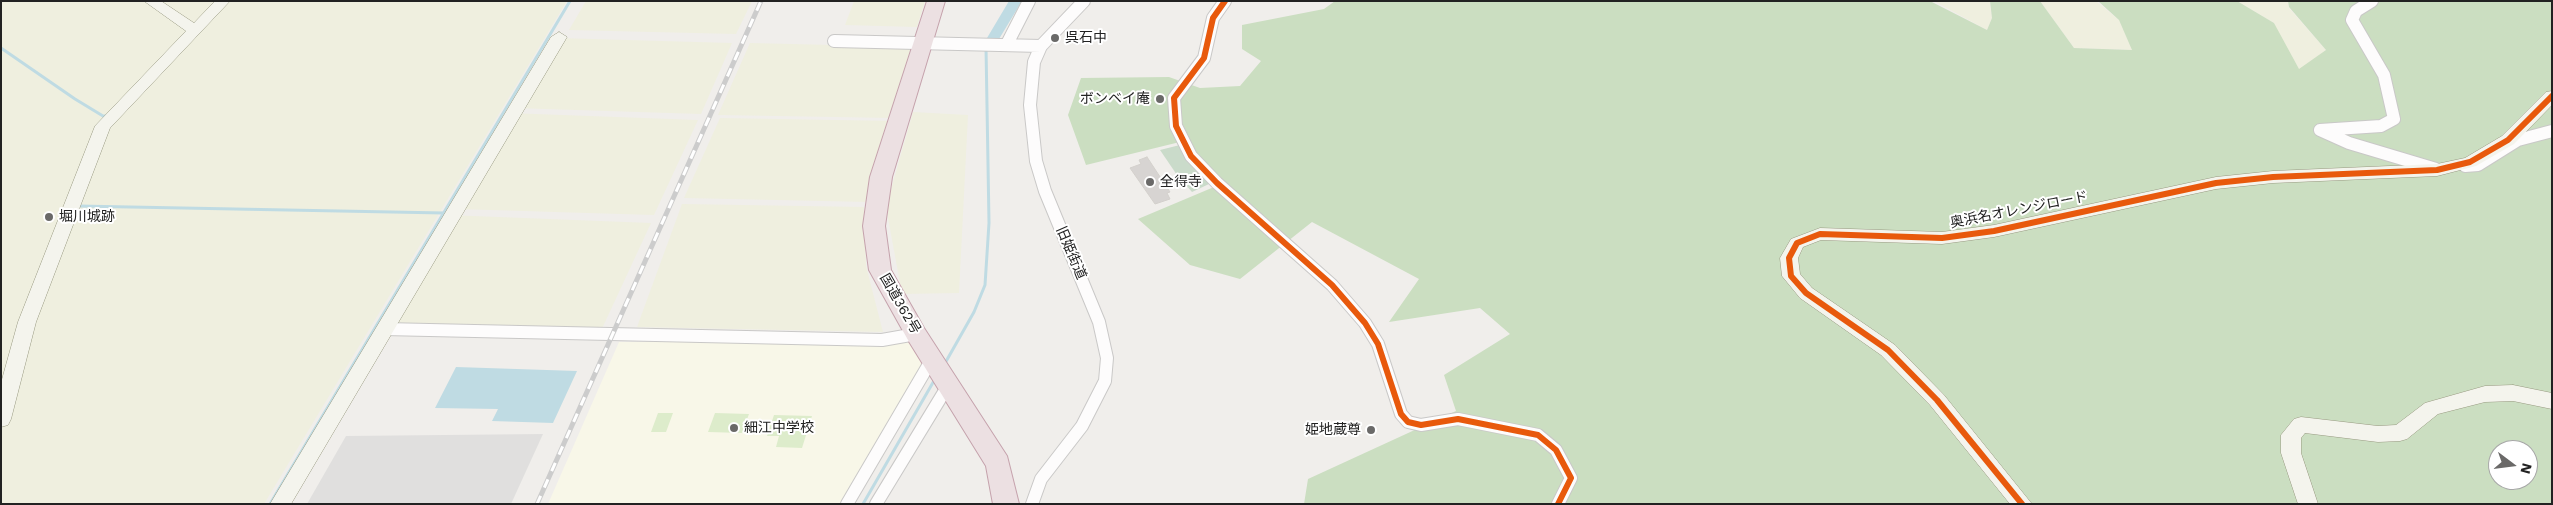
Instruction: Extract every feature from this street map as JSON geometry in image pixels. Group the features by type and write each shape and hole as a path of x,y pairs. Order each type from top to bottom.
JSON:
{"highway":[{"name":"国道362号","path":"936,1 881,177 874,226 880,270 916,334 998,464 1006,504"}],"street":[{"path":"151,1 195,30"},
{"path":"1,419 27,322 95,141 103,126 117,110 223,1"},
{"path":"1005,44 1029,1"},
{"name":"旧姫街道","path":"1032,504 1041,479 1093,408 1105,381 1107,358 1100,322 1045,191 1036,161 1030,105 1034,62 1041,46 1084,1"},
{"path":"1225,1 1213,18 1204,58 1174,98 1176,126 1192,156 1210,176 1332,285 1365,323 1378,344 1401,414 1408,422 1421,425 1458,419 1507,427 1538,435 1556,450 1572,478 1558,504"},
{"path":"2372,1 2356,11 2352,20 2384,75 2394,119 2381,126 2320,130 2349,143 2438,170 2478,165 2509,144 2552,131"},
{"path":"280,504 559,37"},
{"path":"834,41 983,43 1041,46"},
{"name":"奥浜名オレンジロード","path":"2022,504 1937,400 1888,350 1806,293 1791,276 1789,258 1797,243 1820,234 1942,238 1985,232 2153,194 2216,183 2273,177 2438,170 2470,162 2508,140 2552,96"},
{"path":"384,329 882,340 916,334"},
{"path":"847,504 932,359"},
{"path":"876,504 949,384"},
{"path":"2308,504 2291,453 2291,435 2301,425 2378,434 2400,433 2432,408 2485,394 2513,393 2552,400"}],"shaded area":[{"name":"細江中学校","path":"619,342 910,342 925,366 843,504 548,504"},
{"path":"543,434 511,504 307,504 346,436"}],"green space":[{"path":"1,1 567,1 264,504 1,504"},
{"path":"586,1 752,1 736,34 569,30"},
{"path":"854,1 925,1 917,27 845,25"},
{"path":"1335,1 1930,1 1987,30 1992,18 1990,1 2040,1 2074,48 2132,50 2119,20 2098,1 2237,1 2274,23 2299,69 2326,50 2289,7 2288,1 2552,1 2552,504 1304,504 1308,479 1456,411 1444,375 1510,334 1480,308 1389,322 1419,279 1312,222 1240,279 1190,265 1138,219 1214,187 1188,140 1086,165 1068,115 1081,78 1169,77 1200,88 1240,86 1261,61 1242,49 1242,25 1324,9"},
{"path":"1934,1 1990,1 1992,18 1987,30"},
{"path":"2040,1 2096,1 2119,20 2133,50 2074,48"},
{"path":"2237,1 2288,1 2289,8 2326,50 2296,76 2274,23"},
{"path":"557,38 732,43 701,114 514,108"},
{"path":"750,43 917,47 893,118 718,115"},
{"path":"913,112 968,115 959,293 902,294 886,207"},
{"path":"508,113 698,120 654,215 457,209"},
{"path":"720,118 895,121 869,202 684,198"},
{"path":"1180,145 1209,184 1192,192 1177,175 1160,150"},
{"path":"682,204 864,207 866,266 883,332 637,327"},
{"path":"447,215 651,223 600,333 388,326"},
{"path":"658,413 673,413 666,432 651,432"},
{"path":"715,413 749,414 742,433 708,432"},
{"path":"774,415 812,416 802,448 776,447 779,436 767,436"}],"water":[{"path":"1009,1 1022,1 999,39 987,38"},
{"path":"456,367 577,371 553,423 492,421 498,409 435,408"}],"building":[{"name":"全得寺","path":"1147,157 1170,192 1167,193 1170,199 1155,204 1130,168 1141,164 1139,160"}],"waterway":[{"path":"444,213 570,1"},
{"path":"944,365 974,312 985,285 989,223 986,47"},
{"path":"1,48 75,99 103,116 107,116"},
{"path":"78,206 444,213"},
{"path":"270,504 444,213"},
{"path":"863,504 935,379"}],"railway":[{"path":"537,504 761,1"}],"cycle path":[{"path":"1225,1 1213,18 1204,58 1174,98 1176,126 1191,156 1217,183 1332,285 1365,323 1378,344 1401,414 1408,422 1421,425 1458,419 1507,427 1538,435 1556,450 1571,478 1558,504"},
{"path":"2022,504 1937,400 1888,350 1806,293 1791,276 1789,258 1797,243 1820,234 1942,238 1994,231 2153,195 2216,183 2273,177 2437,170 2470,162 2508,140 2552,96"}],"place":[{"name":"呉石中","path":"1055,38"},
{"name":"ボンベイ庵","path":"1160,99"},
{"name":"全得寺","path":"1150,182"},
{"name":"堀川城跡","path":"49,217"},
{"name":"細江中学校","path":"734,428"},
{"name":"姫地蔵尊","path":"1371,430"}]}
